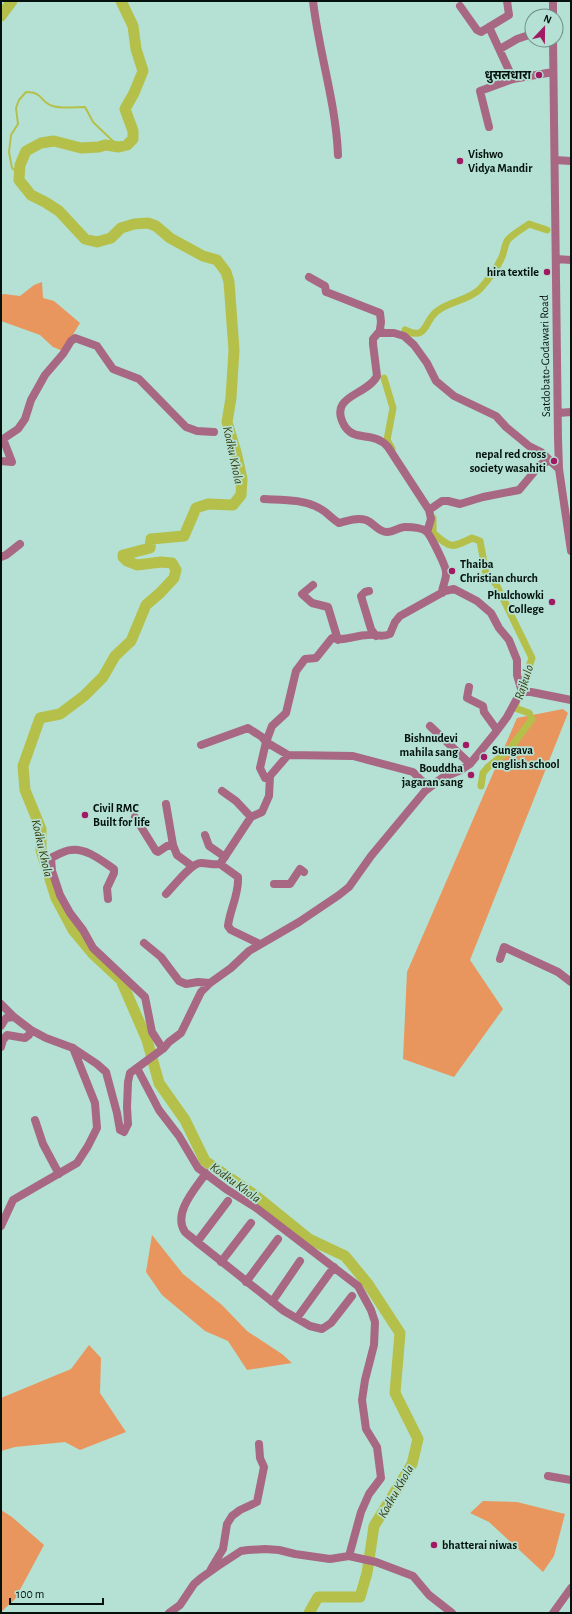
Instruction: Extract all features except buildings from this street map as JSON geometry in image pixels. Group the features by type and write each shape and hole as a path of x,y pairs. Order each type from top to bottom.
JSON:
{"street":[{"path":"313,1 318,40 336,127 338,155"},
{"path":"460,6 477,30 481,32 509,15 507,1"},
{"path":"489,27 512,79"},
{"path":"500,49 524,37"},
{"name":"Satdobato-Godawari Road","path":"553,48 560,469 571,551"},
{"path":"489,127 480,91 512,79 553,72"},
{"path":"555,160 571,161"},
{"path":"556,259 571,260"},
{"path":"309,277 326,286 326,292 380,313 382,322 380,329 382,332"},
{"path":"427,532 431,519 429,510 410,484 402,466 385,443 371,437 355,436 350,433 345,427 340,416 340,409 348,398 364,389 375,380 378,372 373,339 378,333 394,333 404,336 414,345 427,363 436,381 454,396 496,416 506,427 529,446 541,452 560,469"},
{"path":"1,461 11,463 12,461 2,439 18,429 25,419 32,400 45,376 63,354 71,341 75,338 97,346 113,369 139,379 186,427 197,431 214,432"},
{"path":"558,413 571,412"},
{"path":"429,510 442,502 448,501 460,504 483,497 519,490 540,465 545,462 552,461"},
{"path":"264,499 306,502 319,507 339,522 352,519 366,520 376,528 387,532 396,530 402,526 417,528 427,532 444,562 446,579 442,588 442,593"},
{"path":"1,557 20,544"},
{"path":"313,585 302,594 312,602 328,607 338,640"},
{"path":"288,755 270,776 265,778 260,768 266,742 272,726 286,712 296,671 305,659 316,658 332,638 338,640 368,635 385,637 390,634 395,622 400,616 442,593 454,589 478,601 491,613 499,628 510,640 517,660 517,675 522,692"},
{"path":"369,591 365,592 361,596 371,629 376,636"},
{"path":"469,687 467,698 483,706 484,712 497,730"},
{"path":"1,1004 14,1017 31,1030 46,1038 73,1048 106,1072 120,1130 124,1132 128,1124 126,1107 130,1073 160,1051 168,1042 181,1033 201,992 210,983 231,968 249,951 299,922 349,887 371,856 431,785 470,764 507,717 522,692 531,692 571,700"},
{"path":"430,726 470,764"},
{"path":"201,745 248,728 262,736 266,742 288,755 353,756 413,772 422,781 431,785"},
{"path":"220,864 251,817 262,812 269,796 270,776"},
{"path":"222,791 236,801 251,817"},
{"path":"166,804 173,845 177,855 192,866"},
{"path":"135,817 156,851 158,852 167,846 173,845"},
{"path":"205,835 209,846 225,856"},
{"path":"108,899 107,888 114,869 91,854 81,851 71,850 51,858 52,871 60,895 70,913 94,948 145,997 152,1032 160,1051"},
{"path":"166,894 192,866 200,863 212,865 220,864 238,877 238,889 228,919 228,926 231,930 260,944"},
{"path":"274,884 290,884 300,869 304,872"},
{"path":"144,943 161,958 179,981 186,984 198,982 210,983"},
{"path":"500,959 504,947 558,972 571,982"},
{"path":"1,1026 6,1018 14,1017"},
{"path":"1,1047 3,1040 7,1035 25,1038 29,1035 31,1030"},
{"path":"1,1226 13,1200 77,1163 97,1128 95,1103 73,1048"},
{"path":"140,1066 159,1110 179,1136 198,1168 226,1189 255,1207 358,1286 371,1310 375,1322 374,1345 365,1380 362,1400 366,1429 377,1446 382,1478 369,1494 361,1512 349,1556"},
{"path":"35,1120 43,1144 59,1174"},
{"path":"206,1174 183,1206 181,1218 185,1231 197,1242 284,1311 310,1326 322,1329 331,1323 352,1296"},
{"path":"197,1242 228,1200"},
{"path":"221,1262 250,1223"},
{"path":"246,1282 278,1239"},
{"path":"272,1302 300,1261"},
{"path":"297,1318 334,1267"},
{"path":"209,1572 223,1549 227,1524 232,1516 240,1510 257,1502 264,1467 260,1458 259,1444"},
{"path":"548,1476 571,1480"},
{"path":"169,1613 180,1605 194,1584 209,1572 241,1551 279,1550 314,1558 330,1559 349,1556 376,1562 413,1576 429,1595 452,1613"},
{"path":"554,1613 571,1588"}],"shaded area":[{"path":"42,282 43,298 54,301 80,323 63,351 53,347 40,335 1,321 1,295 20,296 34,285"},
{"path":"563,709 568,713 470,960 503,1009 454,1077 403,1059 407,972 517,718"},
{"path":"152,1235 183,1274 222,1305 247,1331 282,1354 292,1363 247,1370 228,1341 205,1331 162,1295 146,1272"},
{"path":"89,1345 101,1358 100,1393 126,1432 80,1450 65,1442 15,1447 1,1451 1,1398 71,1369"},
{"path":"483,1501 517,1502 565,1514 554,1556 543,1572 489,1522 470,1513"},
{"path":"1,1510 12,1517 44,1545 15,1599 1,1612"}],"waterway":[{"name":"Kodku Khola","path":"1,16 12,1"},
{"name":"Kodku Khola","path":"121,1 133,26 136,49 143,71 134,93 125,109 133,131 133,139 127,145 119,147 105,145 99,147 81,148 54,141 41,143 26,151 20,165 19,180 31,195 59,211 85,239 97,242 111,238 121,228 134,224 148,223 156,226 170,238 203,256 217,260 226,272 229,282 234,350 231,398 227,422 242,479 241,495 233,505 208,504 196,508 184,536 151,539 150,548 123,555 127,561 137,565 161,562 172,563 176,570 174,578 146,605 131,641 115,656 103,677 84,696 60,714 40,718 23,766 25,790 41,829 41,850 56,898 73,930 93,954 121,980 147,1040 159,1083 185,1120 205,1161 256,1196 309,1239 345,1256 368,1284 400,1333 395,1393 418,1439 412,1464 374,1526 367,1573 360,1597 318,1597 309,1613"},
{"path":"19,174 12,168 9,152 11,135 18,124 16,108 19,100 26,92 32,92 49,105 56,107 85,107 93,122 119,147"},
{"path":"405,330 412,333 421,332 432,316 441,308 470,296 480,289 492,275 499,263 507,241 517,232 529,224 547,230"},
{"name":"Rajkulo","path":"384,378 393,408 387,440 392,449"},
{"name":"Rajkulo","path":"433,518 433,533 447,544 455,545 472,538 480,541 486,574 496,584 532,658 521,690"},
{"name":"Rajkulo","path":"481,786 483,773 509,750 532,719 529,713 515,708 517,700"}],"place":[{"name":"धुसलधारा","path":"539,75"},
{"name":"Vishwo Vidya Mandir","path":"460,161"},
{"name":"hira textile","path":"547,272"},
{"name":"nepal red cross society wasahiti","path":"554,461"},
{"name":"Thaiba Christian church","path":"452,571"},
{"name":"Phulchowki College","path":"552,602"},
{"name":"Bishnudevi mahila sang","path":"466,745"},
{"name":"Sungava english school","path":"484,757"},
{"name":"Bouddha jagaran sang","path":"471,775"},
{"name":"Civil RMC Built for life","path":"85,815"},
{"name":"bhatterai niwas","path":"434,1545"}]}
